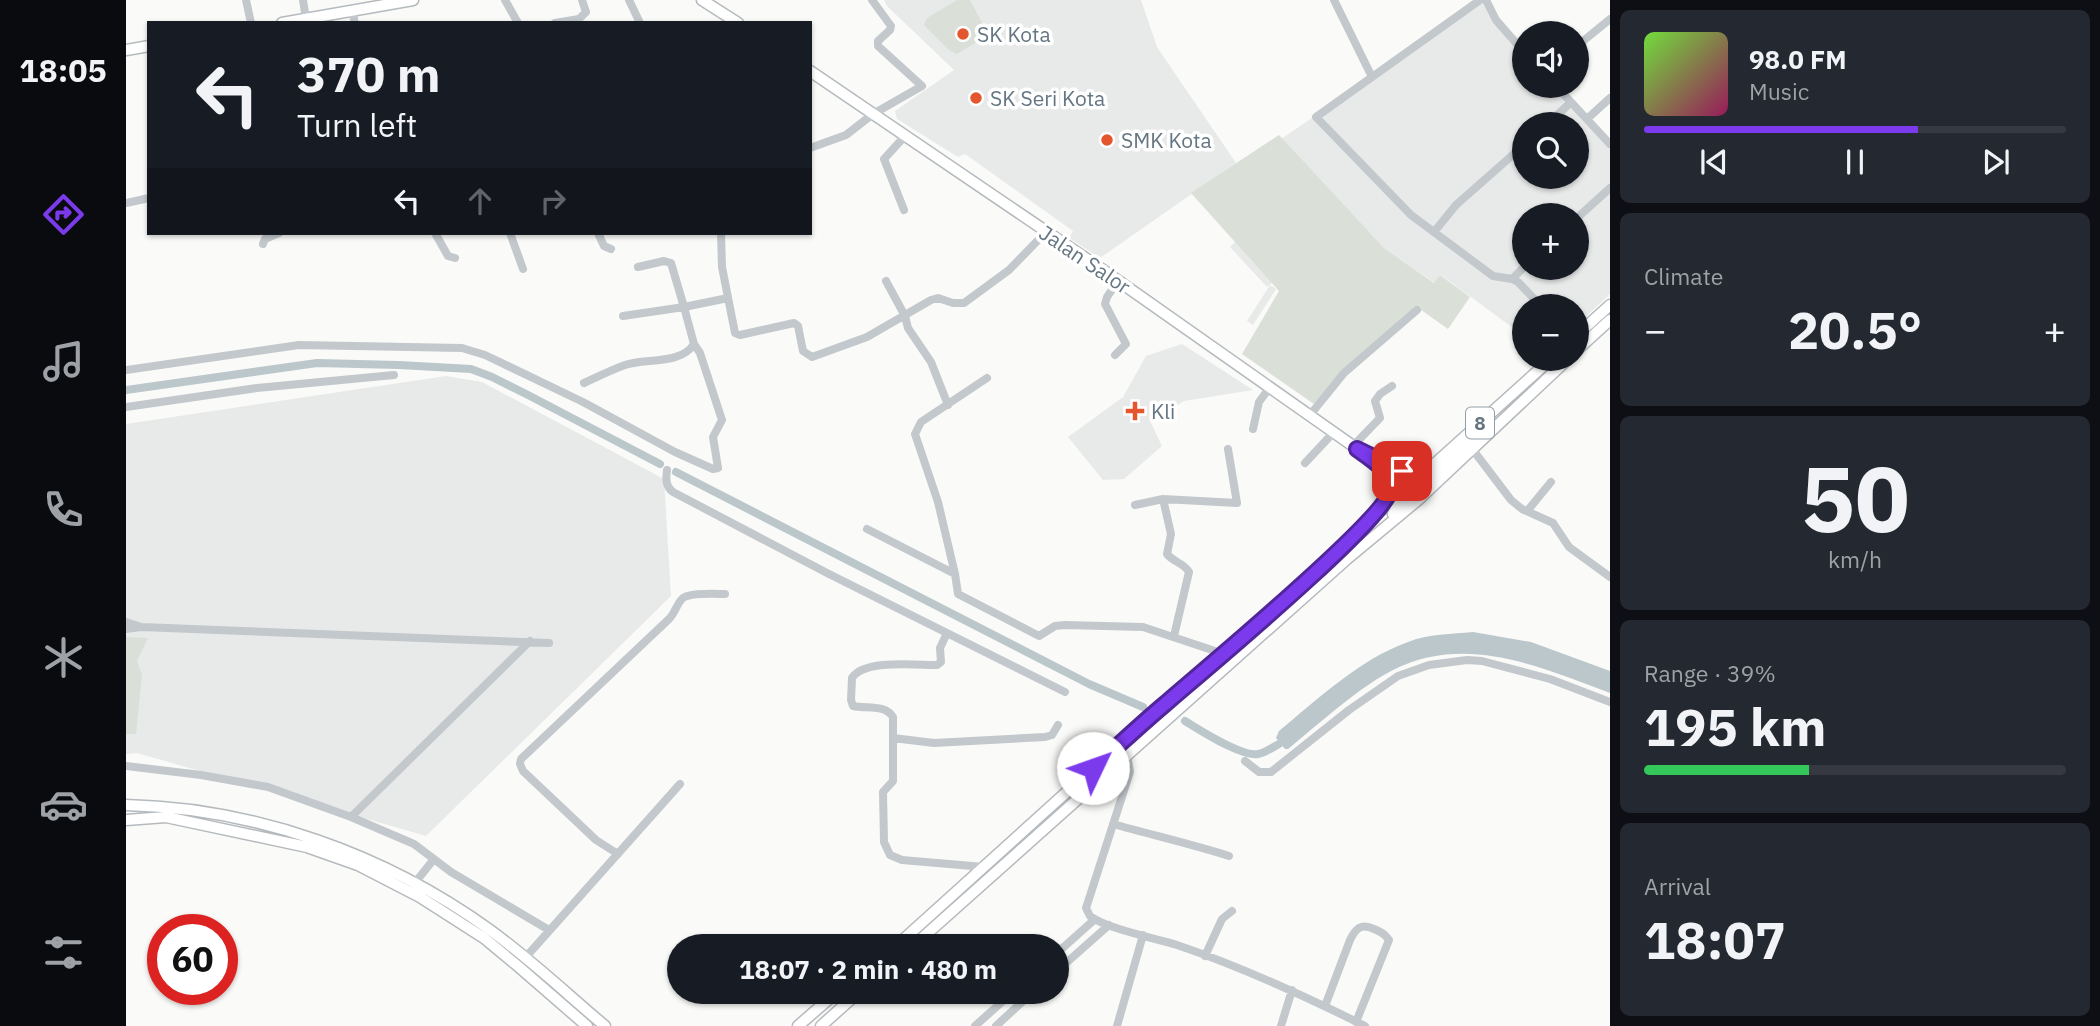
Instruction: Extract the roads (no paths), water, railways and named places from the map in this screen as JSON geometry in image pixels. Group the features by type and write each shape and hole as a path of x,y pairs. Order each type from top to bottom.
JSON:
{"main road":[{"path":"294,21 413,0"},
{"path":"702,0 735,21"},
{"path":"126,50 147,46"},
{"name":"Jalan Salor","path":"812,72 1118,281 1410,486"},
{"path":"1589,324 1610,305"},
{"path":"1589,340 1610,320"},
{"name":"8","path":"909,934 1537,371"},
{"name":"8","path":"926,934 1347,559 1411,506 1555,371"},
{"path":"1347,559 1407,500 1410,486 1428,481 1521,402"},
{"path":"1388,465 1402,471 1416,472 1460,441"},
{"name":"Jalan Salor","path":"1355,447 1405,477 1410,486"},
{"path":"1366,523 1387,498 1391,487 1387,475 1374,461"},
{"path":"126,805 196,810 258,822 352,853 414,884 490,930 605,1026"},
{"path":"126,813 166,817 307,847 358,865 444,911 484,939 586,1026"},
{"path":"126,820 166,817"},
{"path":"798,1026 823,1004"},
{"path":"828,1024 847,1004"}],"street":[{"path":"246,0 251,21"},
{"path":"303,0 306,19"},
{"path":"505,0 517,21"},
{"path":"567,21 579,19 586,12 582,0"},
{"path":"629,0 639,21"},
{"path":"812,147 846,135 873,114 922,86 877,46 877,41 891,26 872,0"},
{"path":"1334,0 1372,77"},
{"path":"1480,0 1316,117 1411,215 1493,276 1512,279"},
{"path":"1486,0 1496,20 1512,38"},
{"path":"352,11 354,21"},
{"path":"1589,36 1610,19"},
{"path":"1567,98 1580,112"},
{"path":"1589,117 1610,98"},
{"path":"1561,112 1571,102"},
{"path":"1589,121 1610,144"},
{"path":"904,210 884,159 905,136"},
{"path":"1434,232 1456,205 1512,156"},
{"path":"1589,207 1610,188"},
{"path":"126,203 147,198"},
{"path":"721,235 722,267 737,335 794,323 798,326 803,351 812,357 859,341 938,298 964,303 1009,270 1046,232"},
{"path":"263,244 265,239 274,235"},
{"path":"437,235 448,256 456,258"},
{"path":"511,235 523,269"},
{"path":"599,235 604,246 611,249"},
{"path":"126,370 299,345 462,348 485,355 571,396 675,452 713,469 718,468 713,436 722,421 700,353 694,344 671,263 664,261 638,267"},
{"path":"1513,280 1529,294"},
{"path":"886,281 905,316 908,328 930,362 948,405"},
{"path":"1115,355 1126,344 1105,304 1118,281"},
{"path":"623,316 728,298"},
{"path":"1310,415 1344,373 1416,310"},
{"path":"584,383 626,365 687,352 694,344"},
{"path":"126,407 257,388 394,375"},
{"path":"988,378 921,422 915,434 938,502 956,574 958,594 1039,636 1055,626 1065,625 1143,627 1224,654"},
{"path":"1355,447 1380,418 1375,401 1392,386"},
{"path":"1253,429 1259,402 1270,387"},
{"path":"1305,463 1334,432"},
{"path":"1135,505 1163,499 1237,503 1228,449"},
{"path":"1473,450 1511,500 1522,509 1553,523 1569,547 1610,577"},
{"path":"667,470 668,489 673,492 1065,692"},
{"path":"1528,510 1551,482"},
{"path":"1163,499 1171,534 1167,554 1186,566 1189,572 1174,636"},
{"path":"867,529 956,574"},
{"path":"618,854 596,839 523,771 521,759 669,619 681,599 686,595 725,594"},
{"path":"126,622 141,627"},
{"path":"126,629 141,627 549,643"},
{"path":"947,633 941,642 941,662 937,665 880,665 855,672 852,678 851,700 853,706 884,709 893,718 893,781 886,787 883,799 884,842 887,849 895,858 902,860 984,867"},
{"path":"351,817 530,641"},
{"path":"1245,761 1259,772 1271,772 1349,710 1398,676 1413,669 1448,662 1482,661 1521,670 1610,702"},
{"path":"893,738 934,743 1045,737 1052,735 1058,725"},
{"path":"1126,755 1130,772 1086,908 1090,916 1094,920 1251,972 1365,1026"},
{"path":"126,766 268,787 351,817 408,840 451,872 549,930"},
{"path":"525,958 680,784"},
{"path":"1113,824 1229,856"},
{"path":"414,884 434,859"},
{"path":"1205,956 1222,919 1232,911"},
{"path":"1069,942 1094,920"},
{"path":"1069,960 1109,925"},
{"path":"1325,1006 1355,930 1363,925 1386,935 1388,942 1356,1021"},
{"path":"1117,1026 1143,935"},
{"path":"1281,1026 1292,990"},
{"path":"975,1026 1000,1004"},
{"path":"996,1026 1021,1004"}],"waterway":[{"path":"126,390 317,363 471,369 528,395 660,464"},
{"path":"676,472 1089,684 1143,707"},
{"path":"1185,721 1221,742 1251,754 1261,753 1279,744"}],"place":[{"name":"SK Kota","path":"963,34"},
{"name":"SK Seri Kota","path":"976,98"},
{"name":"SMK Kota","path":"1107,140"},
{"name":"Kli","path":"1135,411"}]}
